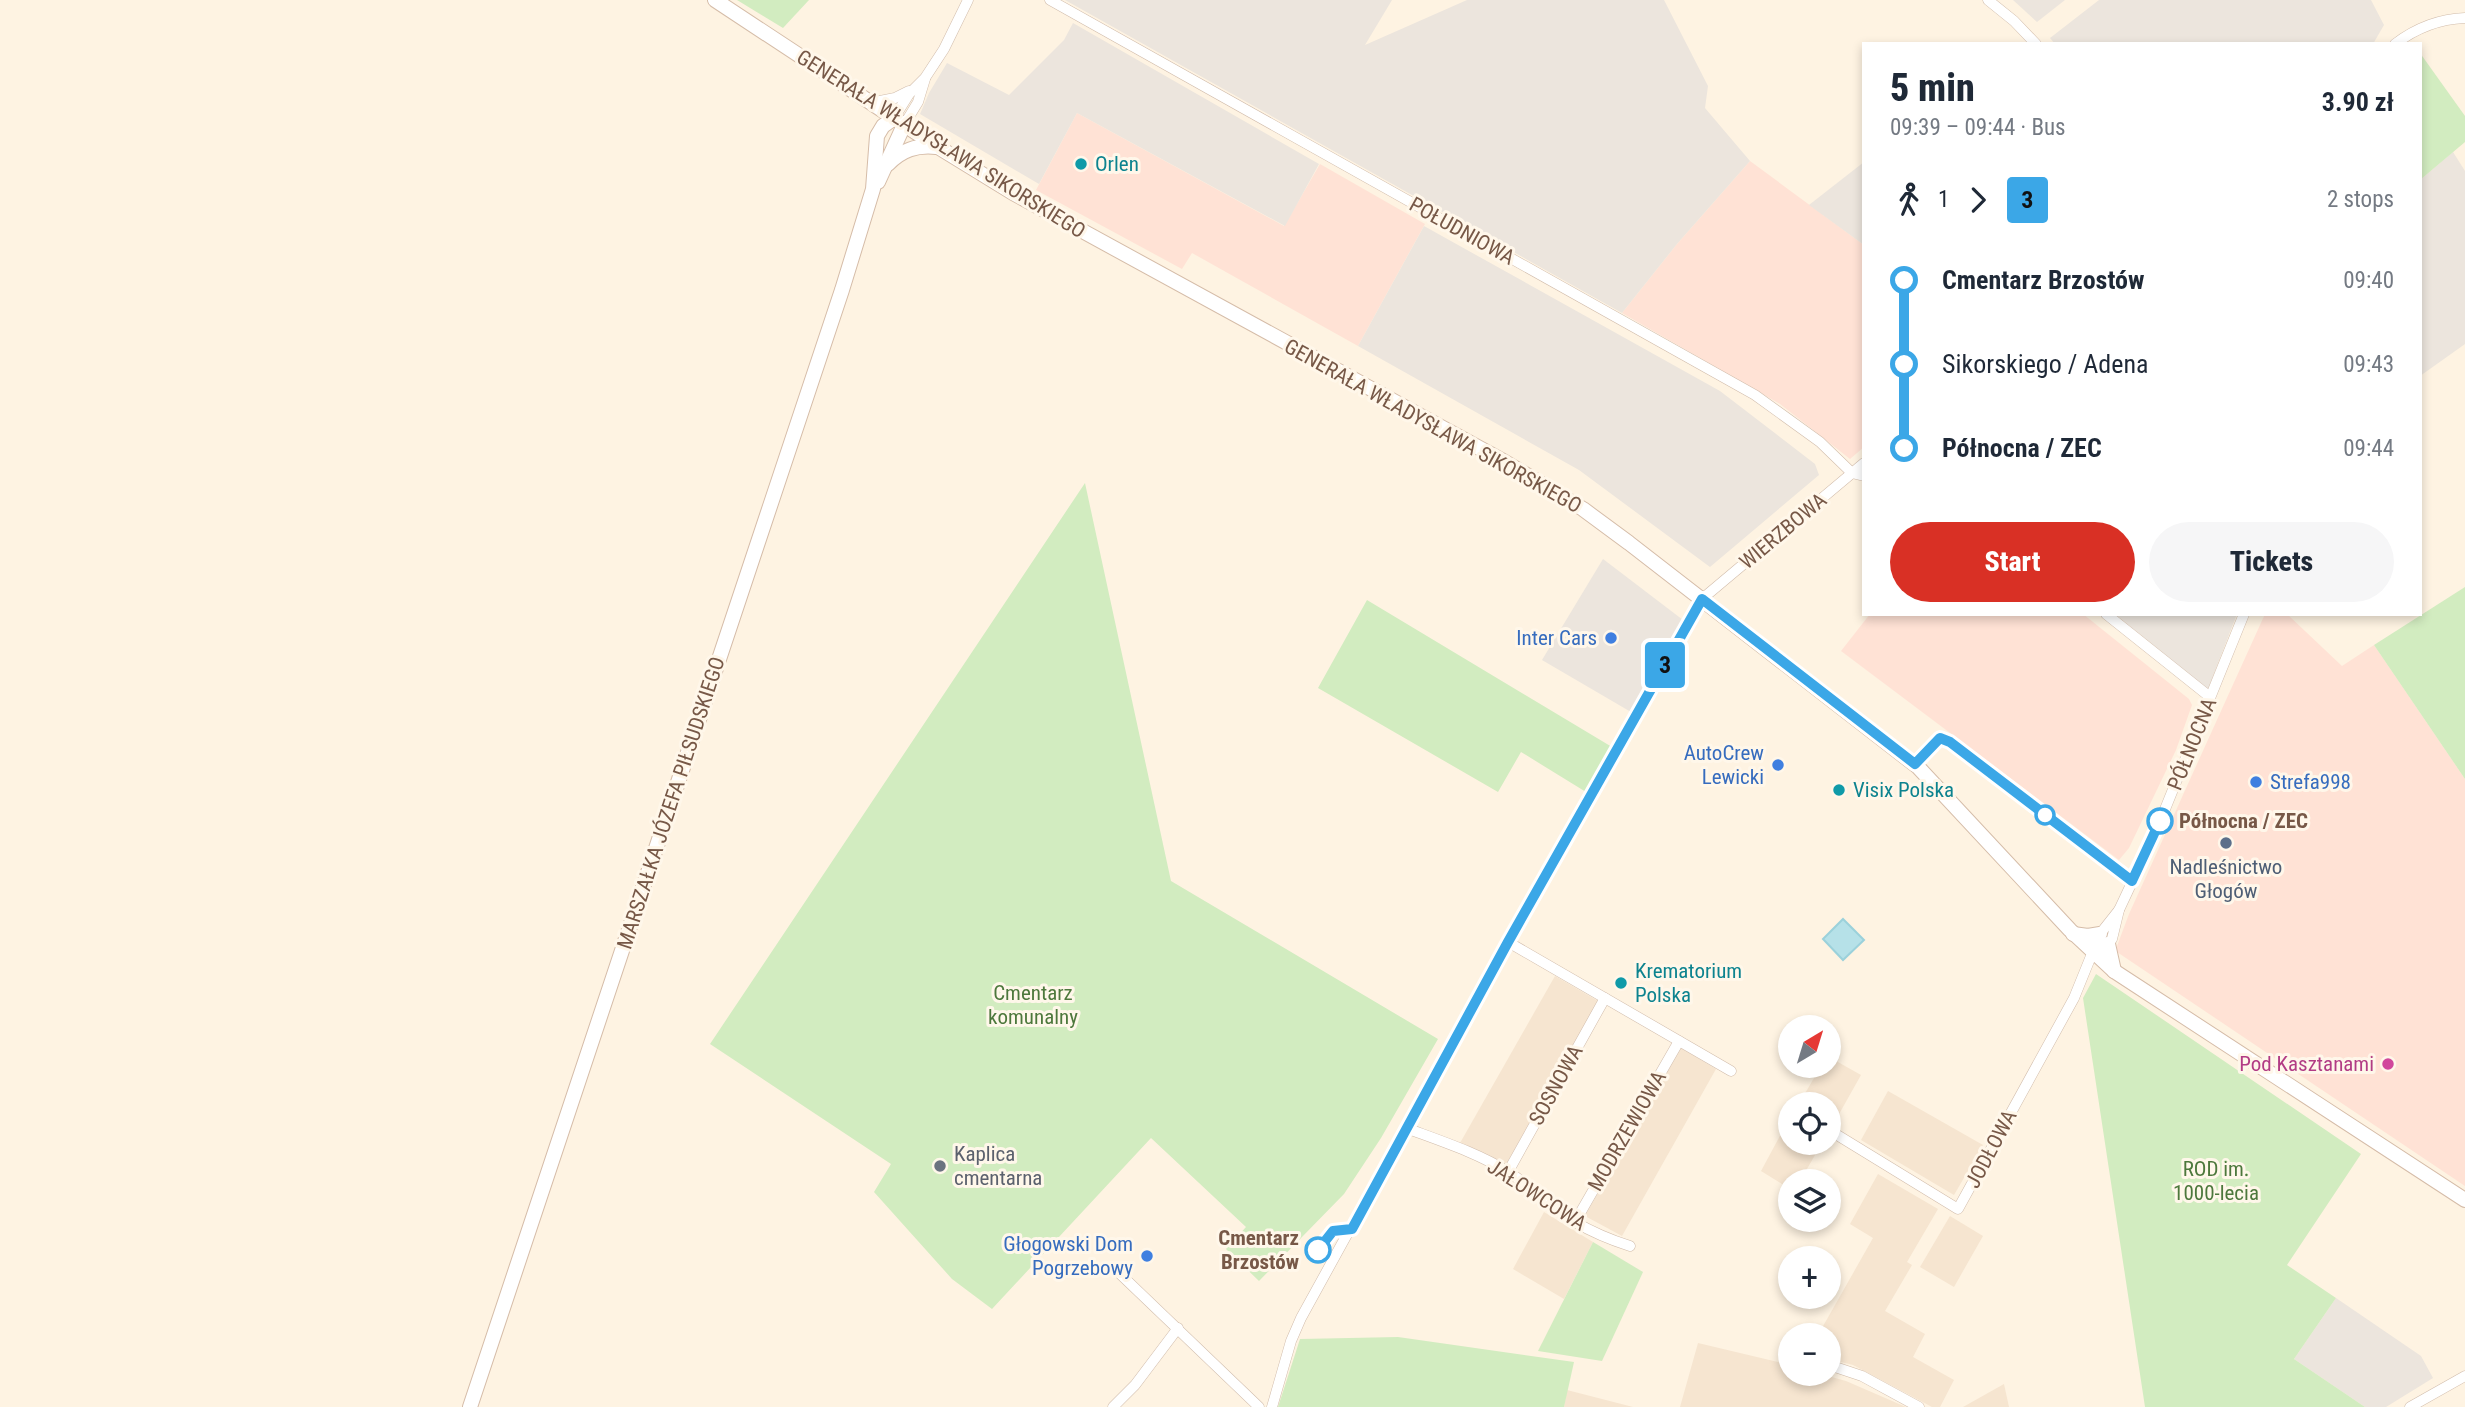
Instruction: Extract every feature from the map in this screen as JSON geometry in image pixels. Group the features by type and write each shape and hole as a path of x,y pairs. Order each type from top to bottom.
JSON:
{"street":[{"name":"GENERAŁA WŁADYSŁAWA SIKORSKIEGO","path":"715,0 899,122 1043,211 1505,462 1583,509 1917,766 2073,934 2114,971 2465,1200"},
{"path":"899,122 918,102 925,78 955,29 968,0"},
{"name":"POŁUDNIOWA","path":"1050,0 1755,395 1820,442 1852,473"},
{"path":"1988,0 2034,42"},
{"path":"2398,42 2429,24 2465,18"},
{"path":"870,103 895,98 925,78"},
{"path":"899,122 915,87"},
{"name":"MARSZAŁKA JÓZEFA PIŁSUDSKIEGO","path":"870,200 885,168 899,122"},
{"name":"MARSZAŁKA JÓZEFA PIŁSUDSKIEGO","path":"470,1407 870,200 877,136 883,126 899,122"},
{"path":"885,168 894,158 909,149 938,147"},
{"name":"WIERZBOWA","path":"1702,599 1862,465"},
{"path":"1852,473 1862,476"},
{"path":"1272,1407 1295,1329 1508,942 1702,599"},
{"path":"2109,616 2210,697"},
{"name":"PÓŁNOCNA","path":"2094,954 2119,910 2157,829 2243,616"},
{"path":"2073,934 2104,939 2114,971"},
{"path":"1508,942 1731,1071"},
{"name":"JODŁOWA","path":"1841,1137 1958,1209 2068,1010 2094,954"},
{"name":"SOSNOWA","path":"1508,1172 1605,998"},
{"name":"MODRZEWIOWA","path":"1575,1222 1679,1041"},
{"name":"JAŁOWCOWA","path":"1406,1128 1461,1148 1508,1172 1575,1222 1613,1241 1630,1246"},
{"path":"1117,1271 1259,1407"},
{"path":"1113,1407 1135,1385 1178,1328"},
{"path":"1841,1369 1862,1376 1919,1407"},
{"path":"2410,1407 2465,1376"}],"shaded area":[{"path":"1065,0 1392,0 1365,45 1467,0 1664,0 1708,86 1705,108 1750,161 1677,244 1622,313"},
{"path":"2013,0 2065,0 2037,22"},
{"path":"2099,0 2371,0 2384,25 2374,42 2053,42 2050,38"},
{"path":"1073,23 1319,164 1285,226 1077,113 1039,184 920,114 947,63 1009,95 1064,40"},
{"path":"1077,113 1284,226 1320,164 1425,224 1358,346 1192,253 1182,269 1036,190"},
{"path":"2453,152 2465,171 2465,344 2422,375 2422,178"},
{"path":"1750,161 1862,244 1862,449 1850,459 1780,404 1622,313 1677,244"},
{"path":"1862,164 1862,244 1809,205"},
{"path":"1424,226 1720,391 1815,464 1819,475 1710,567 1579,470 1358,346"},
{"path":"1603,559 1683,620 1631,712 1542,660"},
{"path":"1868,616 2085,616 2189,699 2192,705 2176,750 2129,848 2119,860 1841,651"},
{"path":"2117,616 2236,616 2208,689"},
{"path":"2264,616 2289,616 2342,666 2374,645 2465,779 2465,1186 2117,952 2129,914"},
{"path":"1555,976 1598,1001 1504,1168 1460,1143"},
{"path":"1681,1048 1716,1069 1622,1236 1585,1216"},
{"path":"1841,1064 1861,1075 1841,1111 1841,1092 1806,1092 1814,1078 1841,1078"},
{"path":"1888,1091 1983,1145 1954,1195 1861,1140"},
{"path":"1778,1140 1778,1155 1815,1155 1807,1169 1778,1169 1778,1182 1761,1171"},
{"path":"1878,1174 1938,1209 1907,1262 1912,1265 1885,1311 1925,1334 1913,1357 1954,1380 1940,1407 1932,1407 1853,1365 1841,1362 1841,1323 1825,1323 1833,1309 1841,1309 1841,1294 1873,1238 1850,1224"},
{"path":"1544,1212 1593,1242 1564,1299 1513,1269"},
{"path":"1950,1216 1983,1236 1954,1287 1920,1267"},
{"path":"2336,1298 2421,1356 2433,1378 2386,1407 2365,1407 2294,1359"},
{"path":"1698,1343 1778,1362 1778,1386 1841,1386 1841,1380 1906,1407 1680,1407"},
{"path":"2004,1384 2009,1407 1963,1407"},
{"path":"1567,1390 1633,1407 1564,1407"}],"green space":[{"path":"737,0 809,0 783,28"},
{"path":"2422,56 2465,116 2465,142 2422,178"},
{"name":"Cmentarz komunalny","path":"1085,483 1171,881 1438,1039 1381,1138 1344,1194 1259,1281 1226,1249 1246,1227 1151,1138 992,1309 952,1279 874,1192 891,1164 710,1044"},
{"path":"2465,587 2465,779 2374,645"},
{"path":"1367,600 1612,747 1586,792 1521,752 1498,792 1318,688"},
{"name":"ROD im. 1000-lecia","path":"2096,974 2361,1154 2287,1265 2336,1298 2294,1359 2365,1407 2145,1407 2083,998"},
{"path":"1593,1242 1643,1272 1602,1361 1538,1351"},
{"path":"1398,1337 1574,1362 1564,1407 1278,1407 1300,1339"}],"water":[{"path":"1843,919 1864,940 1843,960 1823,939"}],"bus line":[{"name":"3","path":"1318,1250 1333,1231 1352,1229 1508,942 1702,599 1915,764 1940,738 1950,742 2132,881 2160,821"}],"place":[{"name":"Orlen","path":"1081,164"},
{"name":"Inter Cars","path":"1611,638"},
{"name":"AutoCrew Lewicki","path":"1778,765"},
{"name":"Strefa998","path":"2256,782"},
{"name":"Visix Polska","path":"1839,790"},
{"name":"Północna / ZEC","path":"2160,821"},
{"name":"Nadleśnictwo Głogów","path":"2226,843"},
{"name":"Krematorium Polska","path":"1621,983"},
{"name":"Pod Kasztanami","path":"2388,1064"},
{"name":"Kaplica cmentarna","path":"940,1166"},
{"name":"Cmentarz Brzostów","path":"1318,1250"},
{"name":"Głogowski Dom Pogrzebowy","path":"1147,1256"}]}
